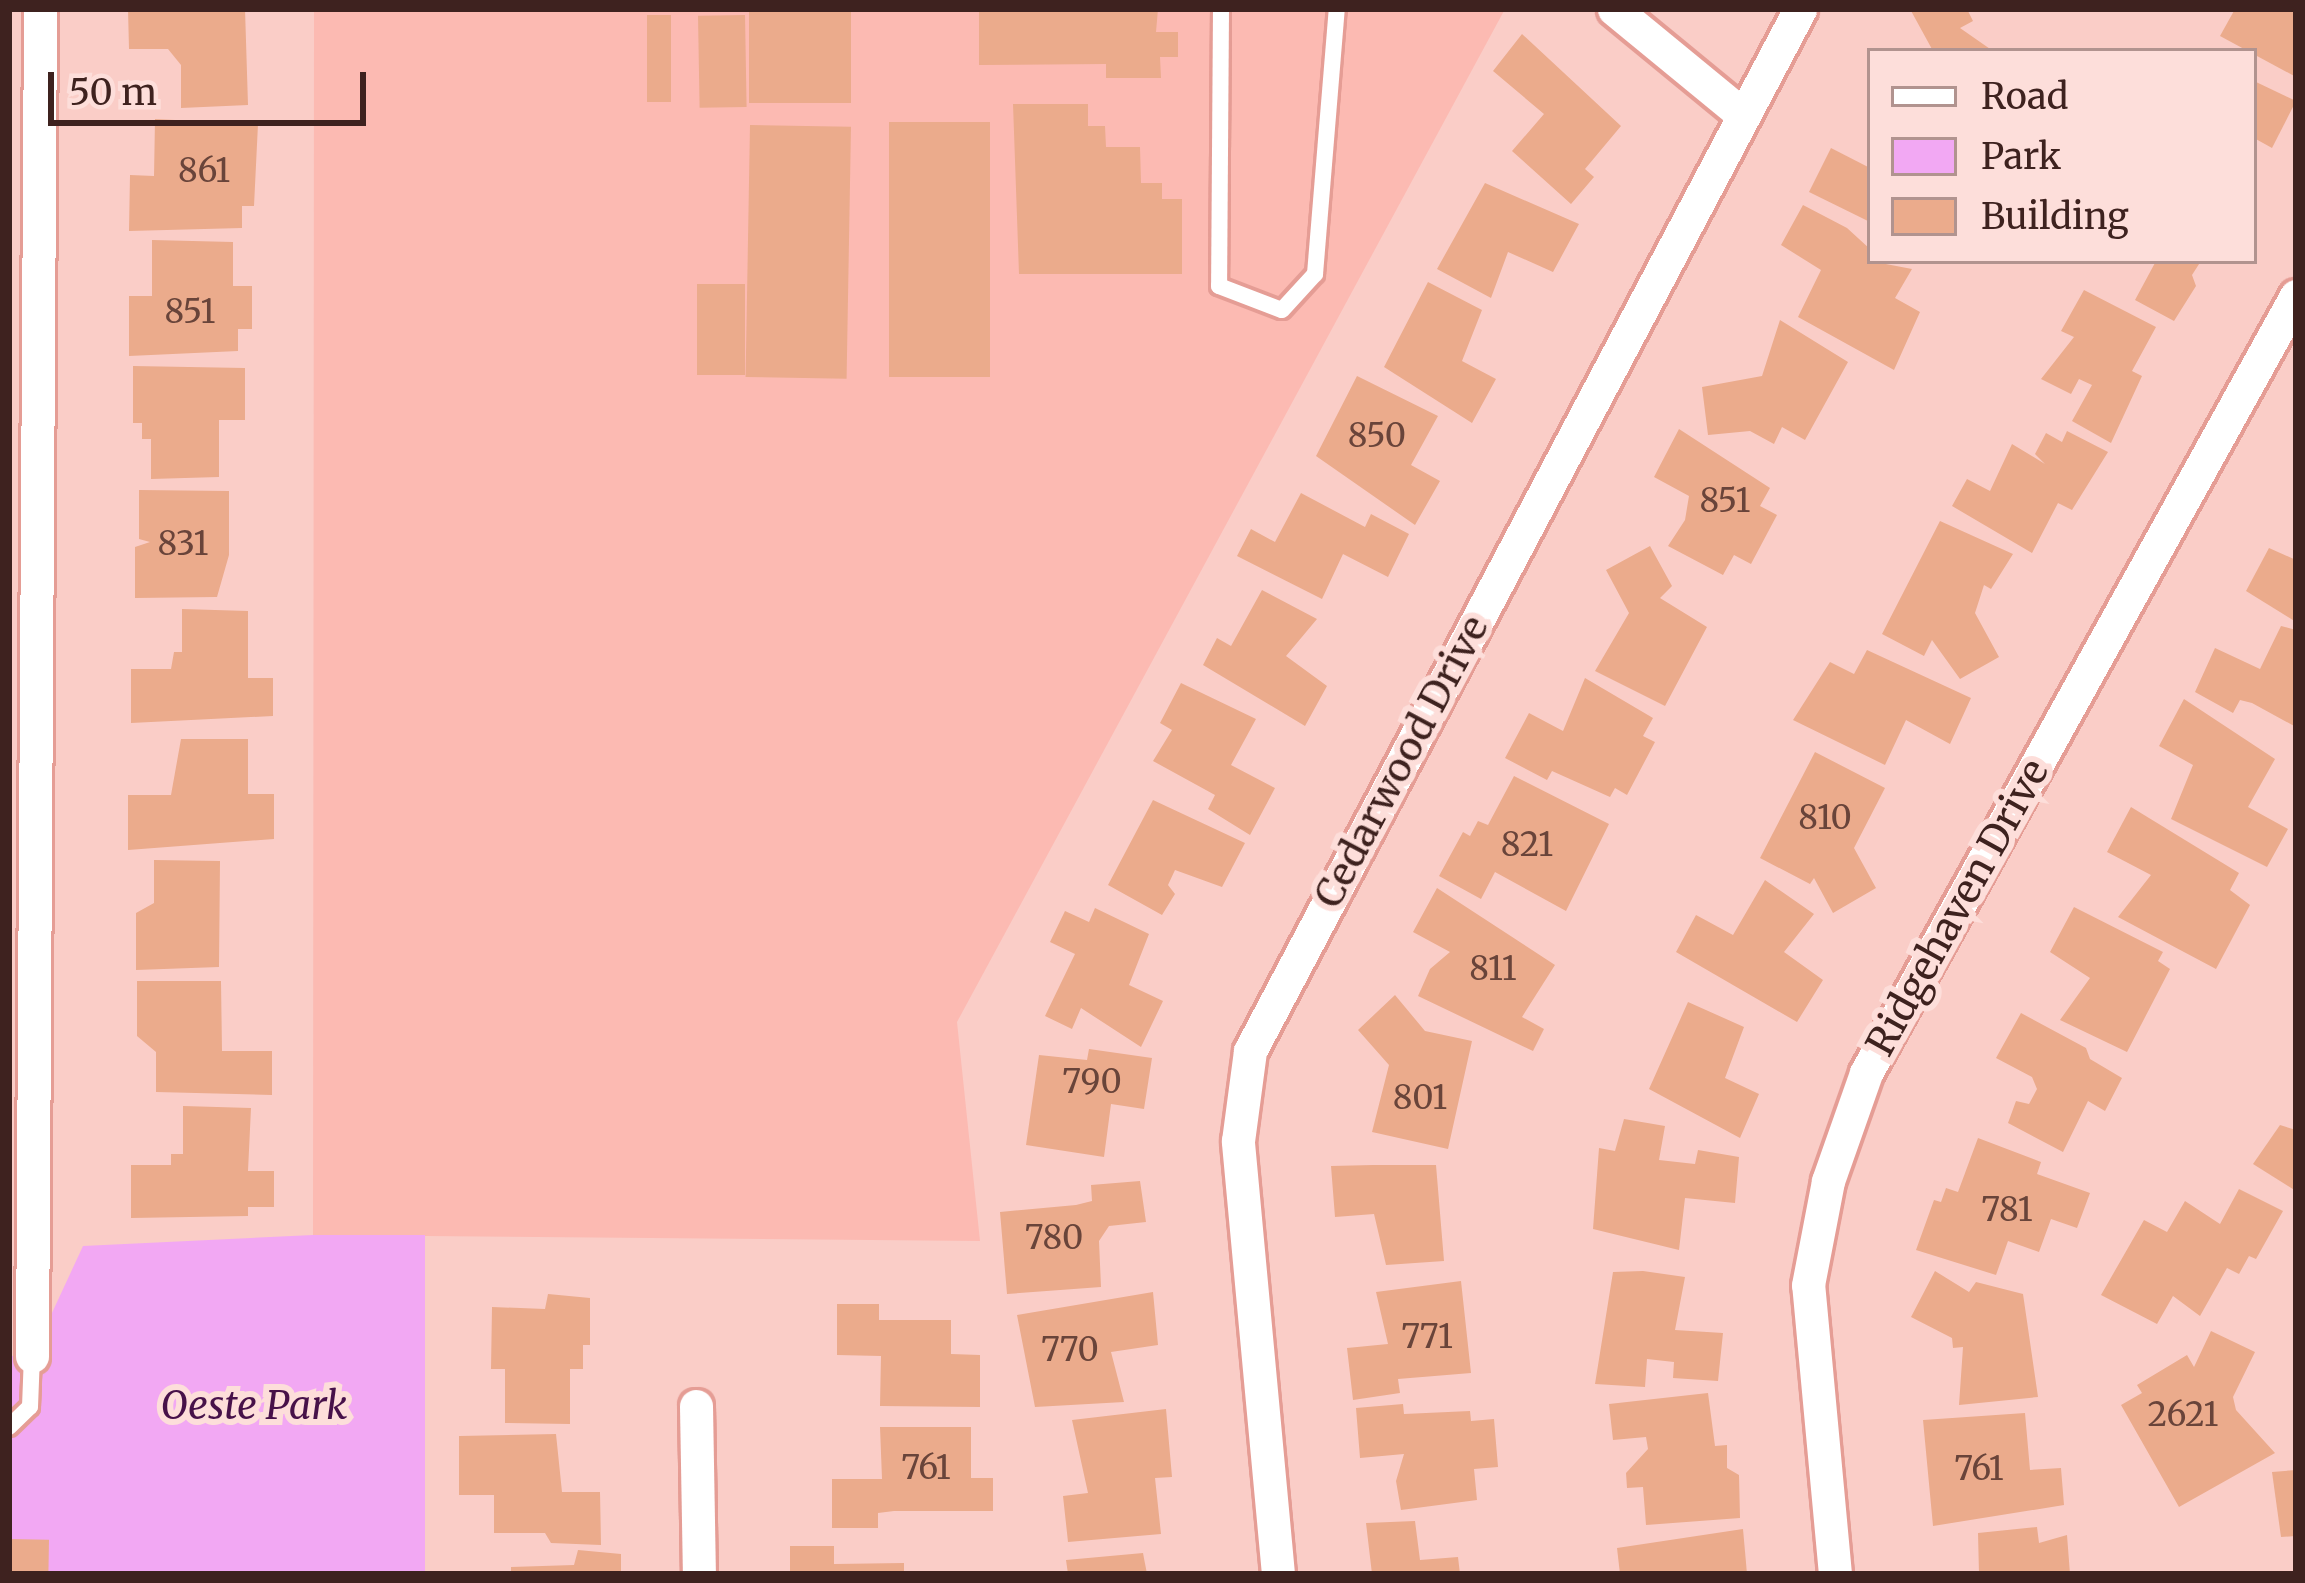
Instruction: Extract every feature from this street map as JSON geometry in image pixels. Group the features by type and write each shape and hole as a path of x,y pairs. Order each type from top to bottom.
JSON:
{"street":[{"path":"32,1356 21,1078 40,9"},
{"path":"1614,9 1743,115"},
{"name":"Cedarwood Drive","path":"1278,1574 1238,1141 1250,1051 1800,9"},
{"name":"Ridgehaven Drive","path":"1835,1574 1808,1285 1828,1180 1858,1095 2296,296"},
{"path":"696,1406 699,1574"}],"lane":[{"path":"1221,9 1219,286 1282,310 1315,274 1337,9"},
{"path":"9,1427 30,1407 32,1356"}],"shaded area":[{"path":"314,9 1505,9 957,1022 980,1241 313,1235"}],"green space":[{"name":"Oeste Park","path":"313,1235 425,1235 425,1574 9,1574 9,1356 32,1356 83,1246"}],"building":[{"path":"128,9 245,9 248,105 181,108 181,65 168,49 129,49"},
{"path":"749,9 851,9 851,103 749,103"},
{"path":"979,9 1158,9 1156,32 1178,32 1178,57 1160,57 1161,78 1106,78 1106,64 979,65"},
{"path":"1910,9 1967,9 1973,21 1960,28 1989,48 1931,48"},
{"path":"2235,9 2296,9 2296,77 2257,56 2257,48 2242,48 2220,36"},
{"path":"647,15 671,15 671,102 647,102"},
{"path":"745,15 747,107 700,108 698,16"},
{"path":"1522,34 1621,126 1585,169 1594,177 1571,204 1512,151 1544,114 1493,71"},
{"path":"2257,82 2296,101 2272,148 2257,140"},
{"path":"1013,104 1088,104 1088,126 1105,126 1106,147 1140,147 1141,183 1162,183 1162,199 1182,199 1182,274 1019,274"},
{"path":"155,119 258,124 254,206 242,206 242,228 129,231 130,175 154,176"},
{"path":"889,122 990,122 990,377 889,377"},
{"path":"750,125 851,127 847,379 746,377"},
{"path":"1831,148 1867,166 1867,221 1809,192"},
{"path":"1485,183 1579,224 1553,272 1508,252 1491,298 1437,269"},
{"path":"1803,205 1847,228 1867,246 1867,264 1912,269 1895,298 1920,312 1894,370 1798,317 1821,270 1781,245"},
{"path":"152,240 233,242 233,286 252,286 252,329 238,329 238,351 129,356 129,296 152,296"},
{"path":"2154,264 2199,264 2192,275 2196,286 2174,321 2135,300"},
{"path":"1428,282 1482,310 1462,361 1496,379 1472,423 1384,367"},
{"path":"697,284 745,284 745,375 697,375"},
{"path":"2084,290 2156,327 2132,371 2142,376 2111,443 2072,421 2092,385 2079,379 2071,394 2041,379 2074,337 2061,331"},
{"path":"1780,320 1848,362 1805,440 1782,427 1774,444 1750,431 1708,435 1702,387 1762,376"},
{"path":"133,366 245,368 245,420 219,420 219,477 151,479 151,439 142,439 142,423 133,423"},
{"path":"1357,376 1438,416 1411,465 1440,481 1415,525 1316,456"},
{"path":"1679,429 1770,488 1760,506 1777,515 1751,564 1734,555 1723,575 1668,546 1685,520 1689,496 1654,477"},
{"path":"2067,431 2108,452 2072,510 2058,503 2032,553 1952,506 1967,479 1990,491 2012,444 2045,464 2035,454 2046,433 2062,442"},
{"path":"139,490 229,491 229,555 217,597 135,598 135,547 150,542 139,539"},
{"path":"1301,493 1365,527 1371,514 1409,534 1388,577 1343,554 1322,599 1237,556 1251,529 1275,542"},
{"path":"1940,521 2013,554 1991,589 1984,585 1975,613 1999,657 1960,679 1932,640 1924,656 1882,634"},
{"path":"1650,546 1672,586 1660,598 1707,627 1665,706 1595,671 1629,613 1606,570"},
{"path":"2269,548 2296,560 2296,622 2246,591"},
{"path":"1262,590 1317,619 1286,656 1327,686 1305,726 1203,665 1217,638 1231,646"},
{"path":"182,609 248,611 248,678 273,678 273,716 131,723 131,669 171,669 174,652 182,652"},
{"path":"2281,626 2296,630 2296,727 2252,703 2240,700 2233,713 2195,692 2215,648 2260,669"},
{"path":"1867,650 1971,698 1950,744 1906,720 1885,765 1793,720 1830,662 1854,674"},
{"path":"1585,678 1653,718 1643,736 1655,742 1627,795 1615,788 1610,797 1552,771 1547,780 1505,758 1529,713 1563,731"},
{"path":"1181,683 1256,719 1231,765 1275,788 1250,835 1208,809 1215,795 1153,761 1172,730 1160,723"},
{"path":"2184,699 2275,759 2248,807 2288,829 2267,867 2171,819 2193,765 2159,746"},
{"path":"181,739 248,739 248,794 274,794 274,839 128,850 128,795 171,795"},
{"path":"1815,752 1885,788 1854,848 1876,888 1833,913 1814,878 1810,884 1760,858"},
{"path":"1514,776 1609,824 1566,911 1495,872 1481,899 1439,876 1463,832 1470,836 1478,821 1488,825"},
{"path":"1153,800 1245,843 1222,887 1175,870 1168,885 1175,894 1162,915 1108,885"},
{"path":"2131,807 2239,873 2230,890 2250,905 2216,969 2118,917 2151,875 2107,852"},
{"path":"154,860 220,861 219,967 136,970 136,913 154,903"},
{"path":"1765,880 1814,914 1784,952 1823,980 1797,1022 1676,952 1696,915 1733,935"},
{"path":"1437,888 1555,965 1522,1017 1544,1029 1533,1051 1418,996 1430,969 1450,952 1413,932"},
{"path":"2074,907 2163,952 2158,961 2170,969 2127,1052 2060,1020 2090,978 2050,952"},
{"path":"1095,908 1149,934 1129,985 1163,1001 1141,1047 1081,1008 1072,1029 1045,1016 1075,954 1050,942 1065,911 1089,922"},
{"path":"137,981 221,981 222,1051 272,1051 272,1095 156,1092 156,1052 137,1036"},
{"path":"1395,995 1425,1031 1472,1041 1448,1149 1372,1132 1389,1065 1358,1030"},
{"path":"1688,1002 1744,1027 1725,1078 1759,1094 1740,1138 1649,1089"},
{"path":"2021,1013 2086,1048 2090,1059 2122,1078 2105,1111 2088,1101 2063,1152 2008,1123 2016,1101 2029,1104 2037,1089 2032,1077 1996,1058"},
{"path":"1089,1049 1152,1058 1144,1109 1111,1104 1104,1157 1026,1145 1039,1055 1087,1060"},
{"path":"183,1106 251,1108 248,1171 274,1171 274,1207 248,1207 248,1216 131,1218 131,1165 171,1165 171,1154 183,1154"},
{"path":"1624,1119 1665,1126 1659,1160 1695,1164 1698,1150 1739,1157 1735,1203 1685,1198 1679,1250 1593,1229 1599,1148 1615,1151"},
{"path":"2280,1125 2296,1130 2296,1191 2253,1164"},
{"path":"1978,1138 2041,1162 2037,1174 2090,1193 2077,1228 2051,1219 2039,1252 2008,1241 1996,1275 1916,1250 1934,1200 1941,1202 1946,1188 1958,1192"},
{"path":"1436,1165 1444,1261 1386,1265 1374,1214 1335,1217 1331,1166"},
{"path":"1140,1181 1146,1222 1109,1226 1099,1241 1101,1287 1007,1294 1000,1212 1076,1205 1092,1201 1091,1185"},
{"path":"2239,1189 2283,1211 2256,1259 2249,1256 2239,1274 2227,1268 2200,1316 2173,1296 2157,1324 2101,1295 2144,1220 2167,1232 2185,1201 2220,1224"},
{"path":"1935,1271 1969,1292 1976,1282 2023,1294 2038,1397 1959,1405 1963,1347 1953,1348 1952,1338 1911,1317"},
{"path":"1613,1272 1685,1277 1675,1330 1723,1333 1718,1381 1673,1378 1674,1362 1647,1359 1645,1387 1595,1384"},
{"path":"1461,1281 1471,1373 1398,1379 1400,1393 1353,1400 1347,1348 1388,1344 1376,1292"},
{"path":"1153,1292 1158,1345 1111,1352 1124,1402 1035,1407 1017,1315"},
{"path":"548,1294 590,1298 590,1345 583,1345 583,1369 570,1369 570,1424 505,1423 505,1369 491,1369 492,1307 545,1309"},
{"path":"837,1304 879,1304 879,1320 951,1320 951,1354 980,1355 980,1407 880,1406 881,1356 837,1355"},
{"path":"2211,1331 2255,1352 2233,1397 2236,1410 2275,1453 2179,1507 2121,1405 2142,1393 2137,1385 2187,1355 2194,1367"},
{"path":"1708,1393 1715,1446 1727,1445 1727,1468 1739,1475 1740,1518 1646,1525 1643,1487 1627,1488 1626,1473 1648,1449 1646,1437 1613,1440 1609,1404"},
{"path":"1403,1404 1404,1414 1470,1411 1471,1421 1494,1419 1498,1467 1474,1469 1477,1500 1401,1510 1396,1481 1404,1454 1360,1458 1356,1408"},
{"path":"1166,1409 1172,1477 1155,1478 1161,1534 1068,1542 1063,1496 1088,1493 1072,1420"},
{"path":"2025,1413 2030,1470 2061,1468 2064,1505 1933,1526 1923,1420"},
{"path":"880,1427 971,1427 971,1478 993,1478 993,1511 894,1511 878,1513 878,1528 832,1528 832,1479 882,1479"},
{"path":"556,1434 562,1492 600,1492 601,1545 551,1543 545,1533 494,1533 494,1495 459,1495 459,1436"},
{"path":"2296,1470 2296,1536 2281,1537 2272,1472"},
{"path":"1415,1521 1420,1560 1458,1557 1460,1574 1372,1574 1366,1523"},
{"path":"2037,1527 2039,1543 2067,1535 2070,1574 1979,1574 1978,1533"},
{"path":"1743,1529 1747,1574 1620,1574 1617,1548"},
{"path":"9,1539 49,1540 48,1574 9,1574"},
{"path":"790,1546 834,1546 834,1564 904,1563 904,1574 790,1574"},
{"path":"578,1550 621,1554 621,1574 511,1574 511,1567 574,1565"},
{"path":"1143,1553 1147,1574 1068,1574 1066,1560"}]}
